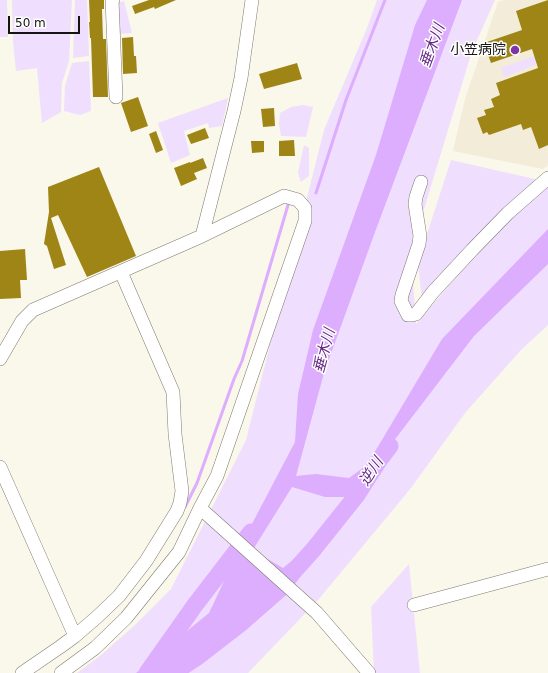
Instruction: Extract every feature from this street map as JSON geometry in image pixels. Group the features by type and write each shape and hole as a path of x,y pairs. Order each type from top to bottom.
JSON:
{"street":[{"path":"113,0 116,97"},
{"path":"202,236 241,78 252,0"},
{"path":"421,182 415,204 420,236 419,244 402,294 402,301 408,315 412,316 416,314 433,292 508,213 548,178"},
{"path":"0,359 22,321 33,310 202,236 284,196 298,200 305,208 305,221 217,476 202,510 179,552 126,618 95,648 61,673"},
{"path":"22,673 75,636 98,617 118,596 146,561 180,504 182,491 175,434 173,392 121,272"},
{"path":"0,467 75,636"},
{"path":"202,510 317,613 369,673"},
{"path":"414,605 548,569"}],"shaded area":[{"path":"0,0 7,0 8,37 0,37"},
{"path":"12,0 72,0 69,61 62,83 61,112 42,123 37,68 16,71 13,42"},
{"path":"75,0 87,0 89,56 73,58"},
{"path":"377,0 495,0 472,51 411,252 416,324 479,251 548,182 548,325 521,350 465,413 411,488 318,600 248,673 77,673 100,656 136,624 171,589 246,440 324,130 367,28"},
{"name":"小笠病院","path":"504,0 548,0 548,165 543,169 453,151 465,99 498,2"},
{"path":"124,1 132,33 118,34 118,3"},
{"path":"548,51 548,60 504,77 501,68"},
{"path":"89,61 91,111 80,115 64,111 65,86 72,63"},
{"path":"228,98 222,126 209,128 208,123 184,131 190,155 171,163 158,123"},
{"path":"303,105 313,107 306,137 281,136 279,125 280,113 291,107"},
{"path":"304,145 309,148 309,176 301,182 298,173"},
{"path":"451,160 539,180 422,301 418,262"},
{"path":"409,564 420,673 374,673 371,607"}],"water":[{"path":"427,0 462,0 324,373 296,476 316,474 349,478 367,465 442,339 548,229 548,264 474,336 295,570 181,673 136,673 209,613 244,539 295,442 298,394 313,330 376,155 415,25","holes":["292,487 325,497 347,497 299,555 283,568 264,557 254,548"]}],"building":[{"path":"89,0 104,0 104,9 102,9 103,39 106,39 108,97 93,97"},
{"path":"149,0 176,0 155,9 154,7 135,14 132,6"},
{"path":"548,0 548,145 539,149 531,127 523,130 521,124 489,135 487,132 483,134 477,118 486,115 484,110 494,107 491,99 500,95 496,83 538,68 532,49 491,63 484,43 522,30 516,11"},
{"path":"133,37 137,73 123,74 122,38"},
{"path":"297,63 302,79 264,89 259,74"},
{"path":"138,97 148,126 131,132 121,103"},
{"path":"274,108 275,126 263,127 261,109"},
{"path":"205,128 209,138 191,144 187,135"},
{"path":"156,131 163,150 156,153 149,134"},
{"path":"294,140 295,156 279,156 279,141"},
{"path":"251,141 264,141 264,152 252,153"},
{"path":"203,158 207,168 194,173 197,179 181,186 174,168"},
{"path":"99,167 136,256 87,277 58,215 51,218 66,265 54,269 47,246 44,244 49,212 48,187"},
{"path":"25,249 27,280 20,280 21,298 0,299 0,251"}],"waterway":[{"path":"316,193 346,100 385,0"},
{"path":"185,507 197,483 234,379 242,361 288,205"},
{"name":"逆川","path":"173,673 196,658 240,624 281,588 357,495 390,446"},
{"name":"垂木川","path":"147,673 195,605 251,532"}],"place":[{"name":"小笠病院","path":"515,50"}]}
